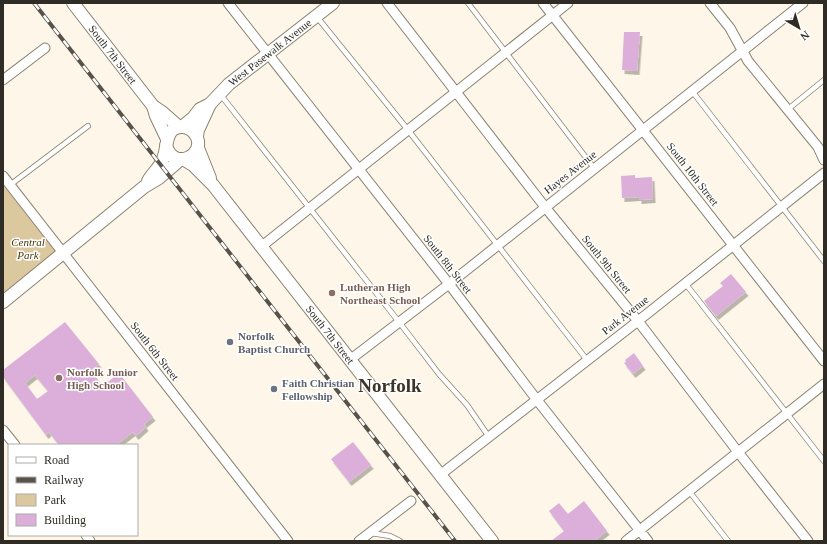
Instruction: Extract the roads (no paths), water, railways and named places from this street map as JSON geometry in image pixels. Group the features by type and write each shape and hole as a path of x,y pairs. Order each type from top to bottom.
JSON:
{"street":[{"name":"South 7th Street","path":"73,3 153,106 180,127"},
{"name":"South 8th Street","path":"228,3 267,55 449,284 537,400 648,541"},
{"name":"West Pasewalk Avenue","path":"197,142 198,130 210,104 219,94 229,84 333,3"},
{"name":"South 9th Street","path":"387,3 545,207 638,321 808,541"},
{"name":"South 10th Street","path":"543,3 734,244 824,361"},
{"path":"262,246 568,3"},
{"path":"710,3 730,28 748,61 818,147 824,160"},
{"name":"Hayes Avenue","path":"351,360 803,3"},
{"path":"3,80 44,48"},
{"name":"West Pasewalk Avenue","path":"180,127 193,118 200,109 210,104"},
{"name":"South 7th Street","path":"153,106 166,142"},
{"path":"3,302 144,187 159,178 182,159 192,156 197,142 189,129 180,127 171,131 166,142 163,160 144,187"},
{"path":"166,142 170,154 174,157 182,159"},
{"name":"South 7th Street","path":"197,142 213,185"},
{"name":"South 7th Street","path":"182,159 193,166 213,185 492,541"},
{"name":"Park Avenue","path":"440,475 638,321 824,173"},
{"name":"South 6th Street","path":"3,176 64,252 288,541"},
{"path":"626,541 824,384"},
{"path":"3,430 14,444"},
{"path":"359,541 411,501"}],"lane":[{"path":"468,3 594,168"},
{"path":"316,16 408,130 587,360"},
{"path":"787,110 824,80"},
{"path":"692,91 824,261"},
{"path":"219,94 399,322 429,363 467,405 489,437"},
{"path":"10,185 88,126"},
{"path":"685,283 824,461"},
{"path":"688,491 728,541"},
{"path":"369,533 390,536 400,541"}],"railway":[{"path":"34,3 455,541"}],"place":[{"name":"Lutheran High Northeast School","path":"332,293"},
{"name":"Norfolk Baptist Church","path":"230,342"},
{"name":"Norfolk Junior High School","path":"59,378"},
{"name":"Faith Christian Fellowship","path":"274,389"}],"district":[{"name":"Norfolk","path":"390,385"}],"park label":[{"name":"Central Park","path":"28,248"}]}
